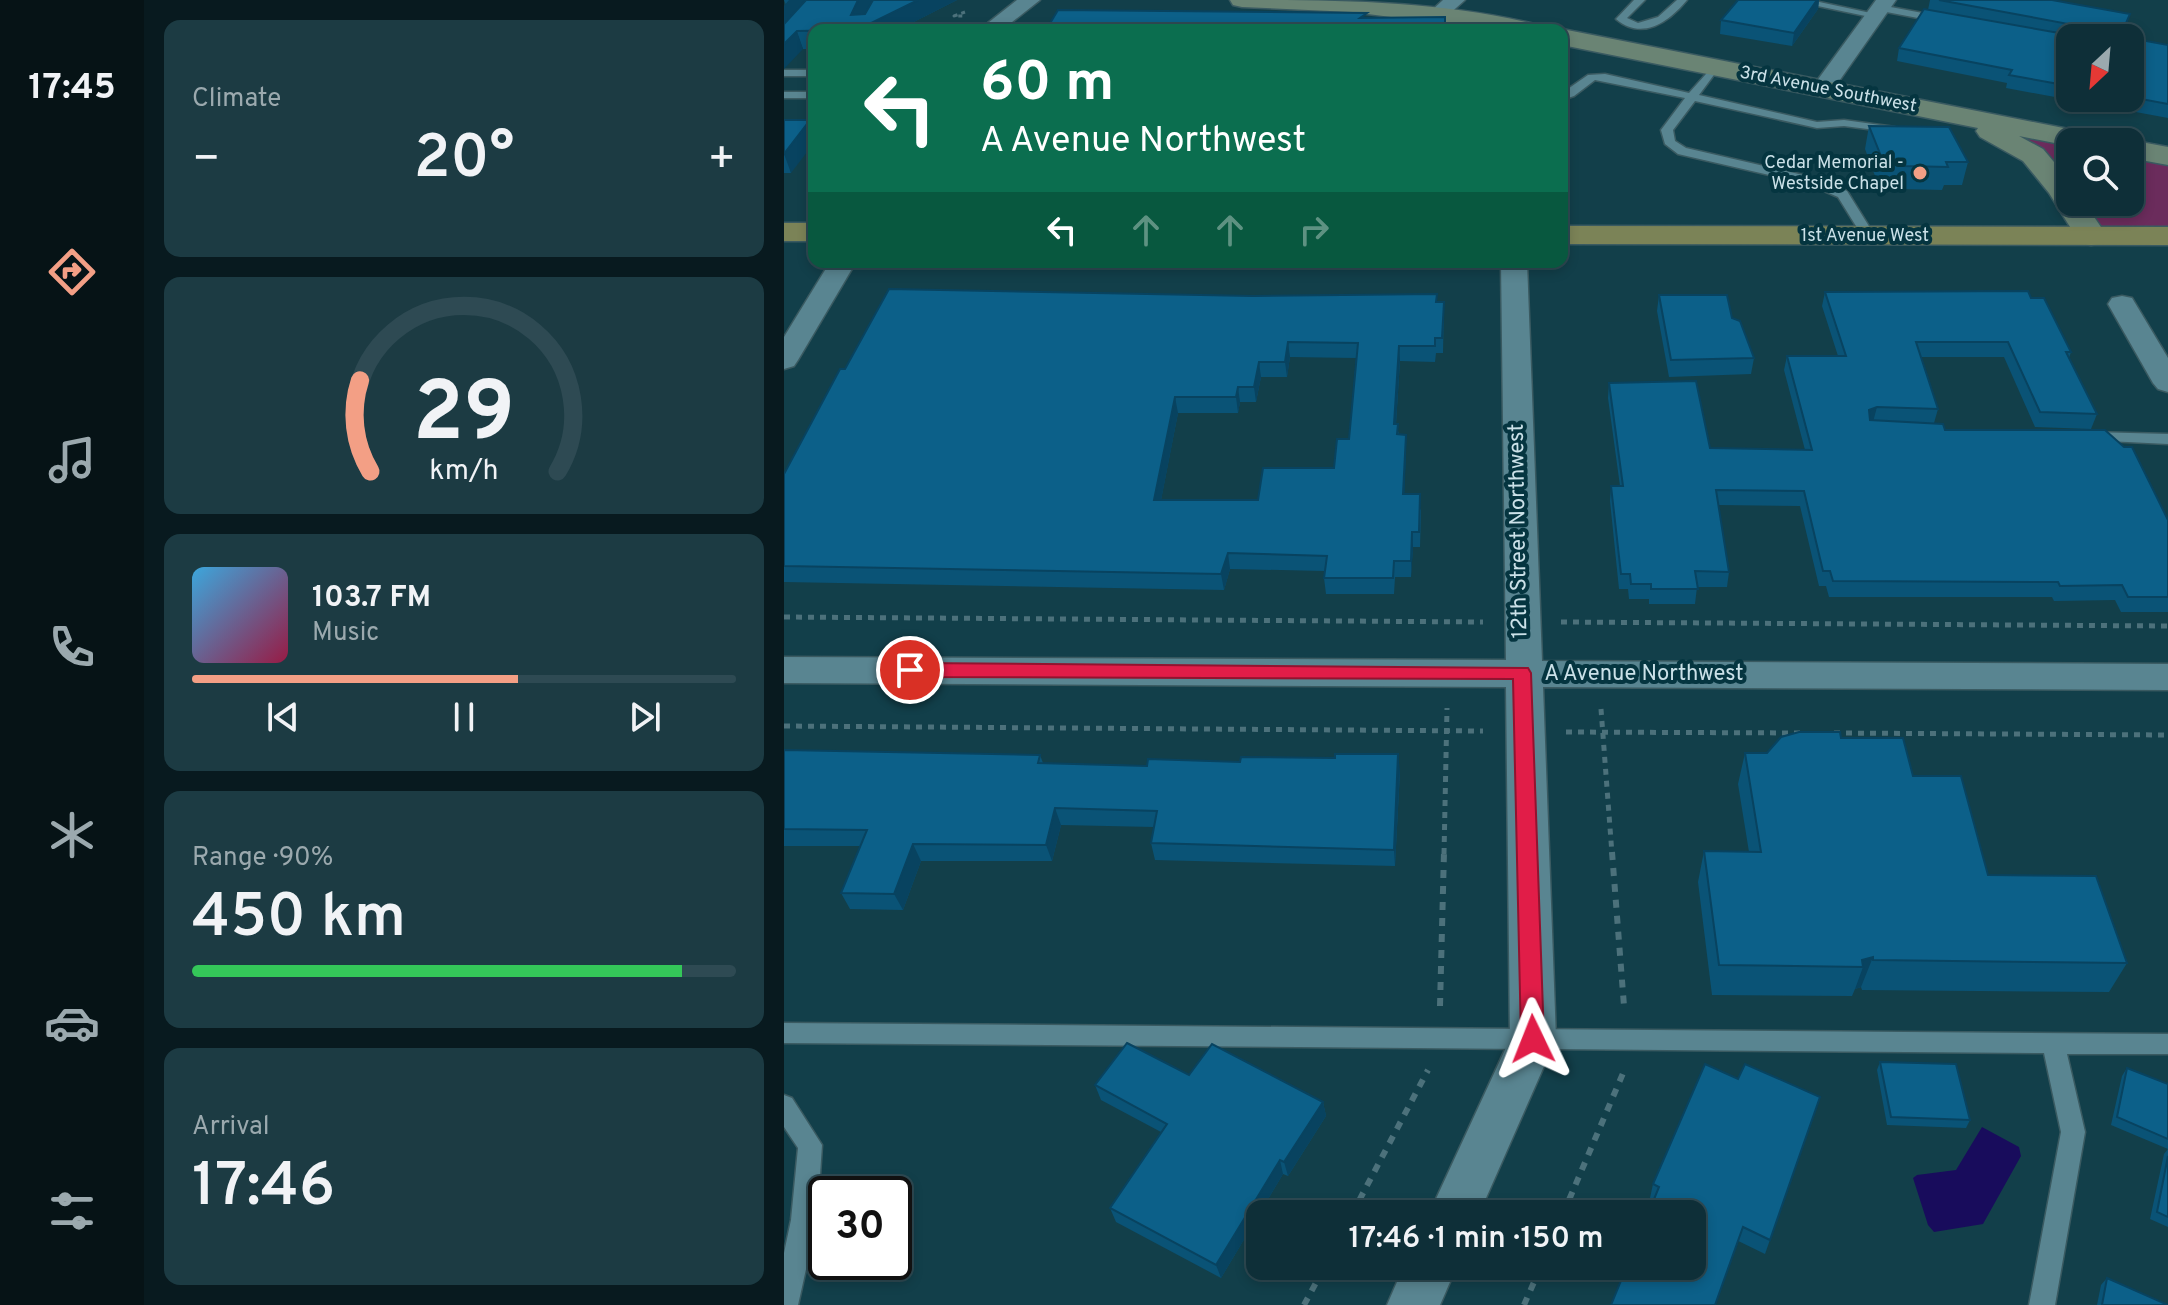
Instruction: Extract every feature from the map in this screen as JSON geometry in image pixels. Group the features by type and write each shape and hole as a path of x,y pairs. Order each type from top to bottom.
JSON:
{"main road":[{"path":"1242,0 1352,5 1500,24"},
{"path":"1389,0 1448,6 1475,19"},
{"name":"3rd Avenue Southwest","path":"1568,38 1822,89 1953,120 2056,136"},
{"path":"1953,120 2033,155 2061,189 2091,236"},
{"path":"2144,152 2168,156"},
{"path":"784,232 808,232"},
{"name":"1st Avenue West","path":"1568,235 2168,236"}],"street":[{"path":"997,24 1030,0"},
{"path":"1822,89 1880,8"},
{"path":"784,360 839,268"},
{"name":"12th Street Northwest","path":"1460,1200 1533,1039 1514,268"},
{"path":"2122,304 2168,383"},
{"name":"A Avenue Northwest","path":"784,670 2168,677"},
{"path":"1413,1305 1425,1280"}],"lane":[{"path":"1640,0 1621,19 1647,26 1663,20 1682,0"},
{"path":"1794,0 1880,8 1953,22"},
{"path":"1610,46 1631,24"},
{"path":"1714,68 1667,130 1669,142 1682,151 1812,181 1843,194 1869,236"},
{"path":"784,73 808,73"},
{"path":"1568,93 1592,77 1817,125 1844,123 1897,130"},
{"path":"784,95 808,95"},
{"path":"2079,437 2168,439"},
{"path":"784,1033 2168,1044"},
{"path":"2042,1305 2073,1132 2053,1043"},
{"path":"784,1106 810,1145 804,1220 785,1305"}],"path":[{"path":"784,617 1488,622"},
{"path":"1555,622 2168,626"},
{"path":"1359,1200 1438,1049 1447,698"},
{"path":"1569,1200 1628,1062 1600,699"},
{"path":"784,726 1488,731"},
{"path":"1557,732 1807,733"},
{"path":"1822,733 2168,735"},
{"path":"1304,1305 1317,1280"},
{"path":"1524,1305 1535,1280"}],"shaded area":[{"path":"1962,117 2056,139 2056,187 2033,155"},
{"path":"2144,152 2168,156 2168,236 2091,236 2077,216 2144,216"},
{"path":"1982,1127 2019,1147 2021,1156 1983,1224 1934,1232 1928,1225 1913,1178 1956,1170"}],"building":[{"path":"806,0 858,0 851,15 865,14 873,0 918,0 869,24 808,24 808,31 797,31 784,44 784,24"},
{"path":"1738,0 1817,0 1794,33 1721,20"},
{"path":"1939,0 2052,0 2130,14 2126,24 2069,24"},
{"path":"1924,9 2056,32 2056,83 2009,75 2012,70 1899,48"},
{"path":"1058,10 1367,13 1360,18 1445,17 1445,24 1050,24"},
{"path":"2144,41 2168,45 2168,104 2144,100"},
{"path":"784,120 808,120 808,123 784,154"},
{"path":"1869,126 1949,127 1968,162 1946,162 1948,167 1904,166 1902,161 1883,161"},
{"path":"889,289 1253,296 1437,294 1436,302 1444,302 1442,338 1435,338 1435,346 1399,346 1394,424 1398,424 1397,434 1406,435 1403,494 1420,494 1419,532 1412,532 1411,561 1394,561 1393,578 1324,578 1327,556 1228,553 1221,574 784,566 784,474 840,369 845,369","holes":["1288,342 1358,343 1349,439 1337,439 1334,468 1263,468 1258,500 1154,500 1175,397 1236,397 1238,387 1254,387 1259,362 1285,362"]},
{"path":"2028,291 2031,298 2044,298 2071,352 2066,352 2097,414 2040,412 2008,342 1916,342 1938,409 1877,407 1869,410 1870,420 1943,424 1945,430 2105,430 2124,447 2132,447 2168,520 2168,597 2128,597 2122,585 1833,581 1830,571 1823,571 1804,491 1716,490 1729,572 1695,571 1698,589 1651,589 1651,584 1631,584 1630,574 1621,574 1611,486 1623,486 1609,383 1696,381 1710,448 1812,450 1787,356 1846,356 1825,292"},
{"path":"1659,295 1727,295 1732,318 1740,321 1754,358 1671,360"},
{"path":"1799,732 1840,732 1841,738 1903,738 1913,776 1961,776 1988,875 2096,876 2127,963 1873,960 1873,957 1862,960 1863,967 1719,965 1704,851 1761,852 1745,753 1767,753 1781,737"},
{"path":"784,750 1040,755 1038,763 1147,766 1148,759 1240,762 1241,757 1335,758 1335,754 1398,754 1394,850 1151,843 1157,811 1055,808 1046,845 913,844 894,894 841,893 867,830 784,829"},
{"path":"1127,1043 1189,1075 1212,1044 1323,1102 1284,1162 1280,1160 1256,1200 1246,1200 1246,1216 1216,1265 1110,1208 1167,1124 1095,1085"},
{"path":"1880,1062 1956,1064 1970,1120 1891,1117"},
{"path":"1705,1064 1738,1079 1745,1064 1820,1097 1770,1240 1743,1227 1715,1305 1611,1305 1621,1280 1706,1280 1706,1200 1654,1200 1659,1187 1653,1184"},
{"path":"2127,1068 2168,1084 2168,1139 2117,1117"},
{"path":"2168,1156 2168,1217 2157,1212"},
{"path":"2107,1278 2168,1305 2102,1305"}],"place":[{"name":"Cedar Memorial - Westside Chapel","path":"1920,173"}],"route":[{"path":"910,670 1522,673 1533,1039"}]}
